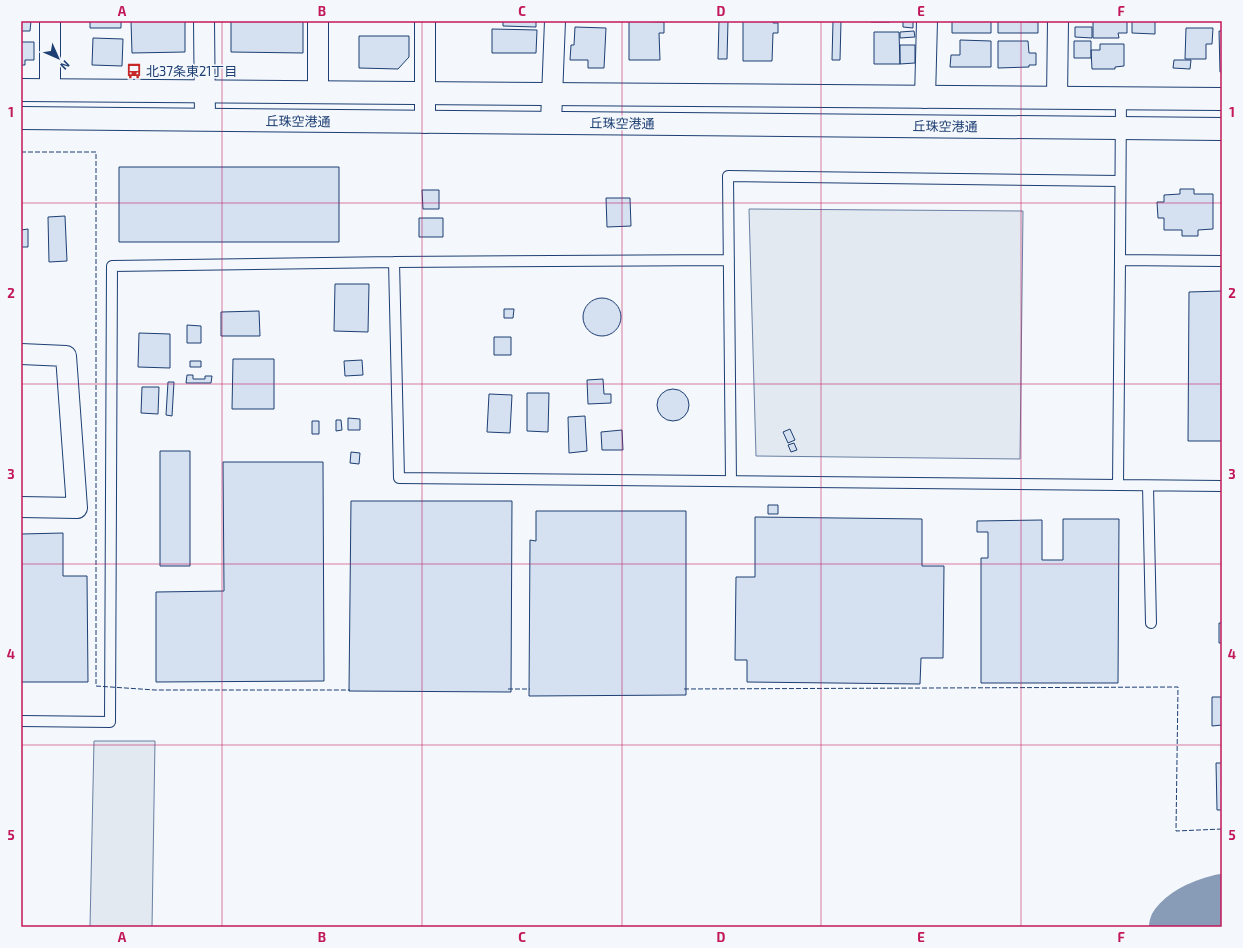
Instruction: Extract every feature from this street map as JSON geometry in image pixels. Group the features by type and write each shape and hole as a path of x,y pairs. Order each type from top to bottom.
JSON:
{"main road":[{"name":"丘珠空港通","path":"21,90 318,91 552,95 926,98 1121,97 1222,99"},
{"name":"丘珠空港通","path":"21,118 425,123 551,122 1222,130"}],"street":[{"path":"50,21 50,89"},
{"path":"204,21 205,120"},
{"path":"318,21 318,91"},
{"path":"425,123 426,21"},
{"path":"551,122 556,21"},
{"path":"926,98 927,21"},
{"path":"1057,98 1058,21"},
{"path":"21,354 66,356 77,508 21,507"}],"lane":[{"path":"1118,485 1121,97"},
{"path":"731,481 728,176 1120,181"},
{"path":"21,721 110,722 112,266 394,262 729,260"},
{"path":"1120,260 1222,261"},
{"path":"394,262 399,478 1222,486"},
{"path":"1148,486 1151,623"}],"shaded area":[{"path":"749,209 1023,211 1020,459 756,456"},
{"path":"94,741 155,741 152,927 90,927"}],"building":[{"path":"21,21 31,21 30,31 21,31"},
{"path":"90,21 121,21 121,28 90,28"},
{"path":"131,21 185,21 185,52 132,53"},
{"path":"231,21 303,21 303,53 231,52"},
{"path":"503,21 536,21 536,27 503,26"},
{"path":"629,21 664,22 664,33 659,33 660,60 629,60"},
{"path":"719,21 728,21 727,59 718,59"},
{"path":"743,21 773,21 773,23 778,23 778,33 773,33 772,61 743,61"},
{"path":"833,21 841,21 840,60 832,60"},
{"path":"890,21 890,22 871,22"},
{"path":"903,21 913,21 913,28 903,27"},
{"path":"952,21 991,21 991,33 952,33"},
{"path":"998,21 1038,22 1038,33 998,33"},
{"path":"1093,21 1127,21 1127,33 1118,33 1119,38 1093,38"},
{"path":"1132,21 1155,21 1155,34 1132,33"},
{"path":"575,27 606,28 604,68 588,68 588,60 570,60 571,45 574,45"},
{"path":"1075,27 1092,27 1092,38 1075,37"},
{"path":"1186,28 1213,28 1212,44 1206,44 1206,59 1185,59"},
{"path":"492,29 537,30 536,53 492,53"},
{"path":"914,31 915,37 900,38 900,32"},
{"path":"1219,31 1222,31 1222,72 1220,72"},
{"path":"874,32 899,32 900,64 874,64"},
{"path":"359,36 409,36 409,57 398,69 359,68"},
{"path":"93,38 123,39 122,66 92,65"},
{"path":"960,40 991,41 991,67 950,67 951,55 960,55"},
{"path":"998,41 1028,41 1029,53 1036,53 1036,65 1029,65 1029,67 998,68"},
{"path":"1074,41 1091,41 1091,58 1074,58"},
{"path":"21,42 34,42 34,60 25,60 25,65 21,65"},
{"path":"1100,44 1124,44 1124,66 1115,67 1115,69 1092,69 1091,50 1100,50"},
{"path":"900,45 915,45 915,63 900,64"},
{"path":"1174,60 1191,60 1190,69 1173,68"},
{"path":"119,167 339,167 339,242 119,242"},
{"path":"1180,189 1194,189 1194,194 1213,194 1213,229 1198,230 1198,236 1182,236 1182,230 1164,230 1164,218 1158,218 1157,202 1164,202 1164,195 1180,194"},
{"path":"422,190 439,190 439,209 423,209"},
{"path":"606,198 630,198 631,226 607,227"},
{"path":"65,216 67,261 49,262 48,217"},
{"path":"419,218 443,218 443,237 419,237"},
{"path":"28,229 28,247 21,247 21,230"},
{"path":"335,284 369,284 368,332 334,331"},
{"path":"1222,291 1222,441 1188,441 1189,292"},
{"path":"598,298 606,298 613,301 618,306 621,317 618,328 613,333 606,336 598,336 591,333 586,328 583,321 583,313 586,306 591,301"},
{"path":"504,309 514,309 513,318 504,318"},
{"path":"259,311 260,336 221,336 221,312"},
{"path":"187,325 201,326 201,343 187,343"},
{"path":"139,333 170,334 170,368 138,367"},
{"path":"494,337 511,337 511,355 494,355"},
{"path":"233,359 274,359 274,409 232,409"},
{"path":"362,360 363,375 345,376 344,361"},
{"path":"190,361 201,361 201,367 190,367"},
{"path":"187,375 193,375 193,379 205,379 205,376 212,376 211,383 186,383"},
{"path":"603,379 604,394 611,394 611,403 588,404 587,380"},
{"path":"168,382 174,382 172,416 166,415"},
{"path":"142,387 159,387 158,414 141,413"},
{"path":"670,389 676,389 686,396 689,405 688,411 682,418 676,421 670,421 660,414 657,408 657,402 664,392"},
{"path":"527,393 549,393 548,432 527,431"},
{"path":"489,394 512,395 510,433 487,432"},
{"path":"585,416 587,451 569,453 568,417"},
{"path":"348,418 360,419 360,430 348,430"},
{"path":"336,420 341,420 342,430 336,431"},
{"path":"312,421 319,421 319,434 312,434"},
{"path":"790,429 795,440 788,443 783,432"},
{"path":"622,430 623,450 602,450 601,432"},
{"path":"794,443 797,450 791,452 788,445"},
{"path":"160,451 190,451 190,566 160,566"},
{"path":"351,452 360,453 359,464 350,463"},
{"path":"223,462 323,462 324,681 156,682 156,592 224,591"},
{"path":"351,501 512,501 511,692 349,691"},
{"path":"768,505 778,505 778,514 768,514"},
{"path":"536,511 686,511 686,695 529,696 530,540 536,541"},
{"path":"755,517 922,519 922,566 944,566 943,658 921,658 920,684 747,682 747,660 735,660 736,577 755,577"},
{"path":"1063,519 1119,519 1118,683 981,683 981,558 988,558 988,532 977,532 977,521 1042,520 1042,560 1063,560"},
{"path":"63,533 63,576 87,576 88,682 21,682 21,534"},
{"path":"1219,623 1222,623 1222,643 1219,643"},
{"path":"1212,697 1222,697 1222,725 1212,726"},
{"path":"1216,763 1222,763 1222,810 1217,810"}],"taxiway":[{"path":"1179,927 1188,918 1198,912 1222,904"}],"fence":[{"path":"21,152 96,152 96,686 155,690 350,690"},
{"path":"684,689 1178,687 1176,831 1222,829"},
{"path":"508,689 530,689"}],"place":[{"name":"北37条東21丁目","path":"134,71"}]}
